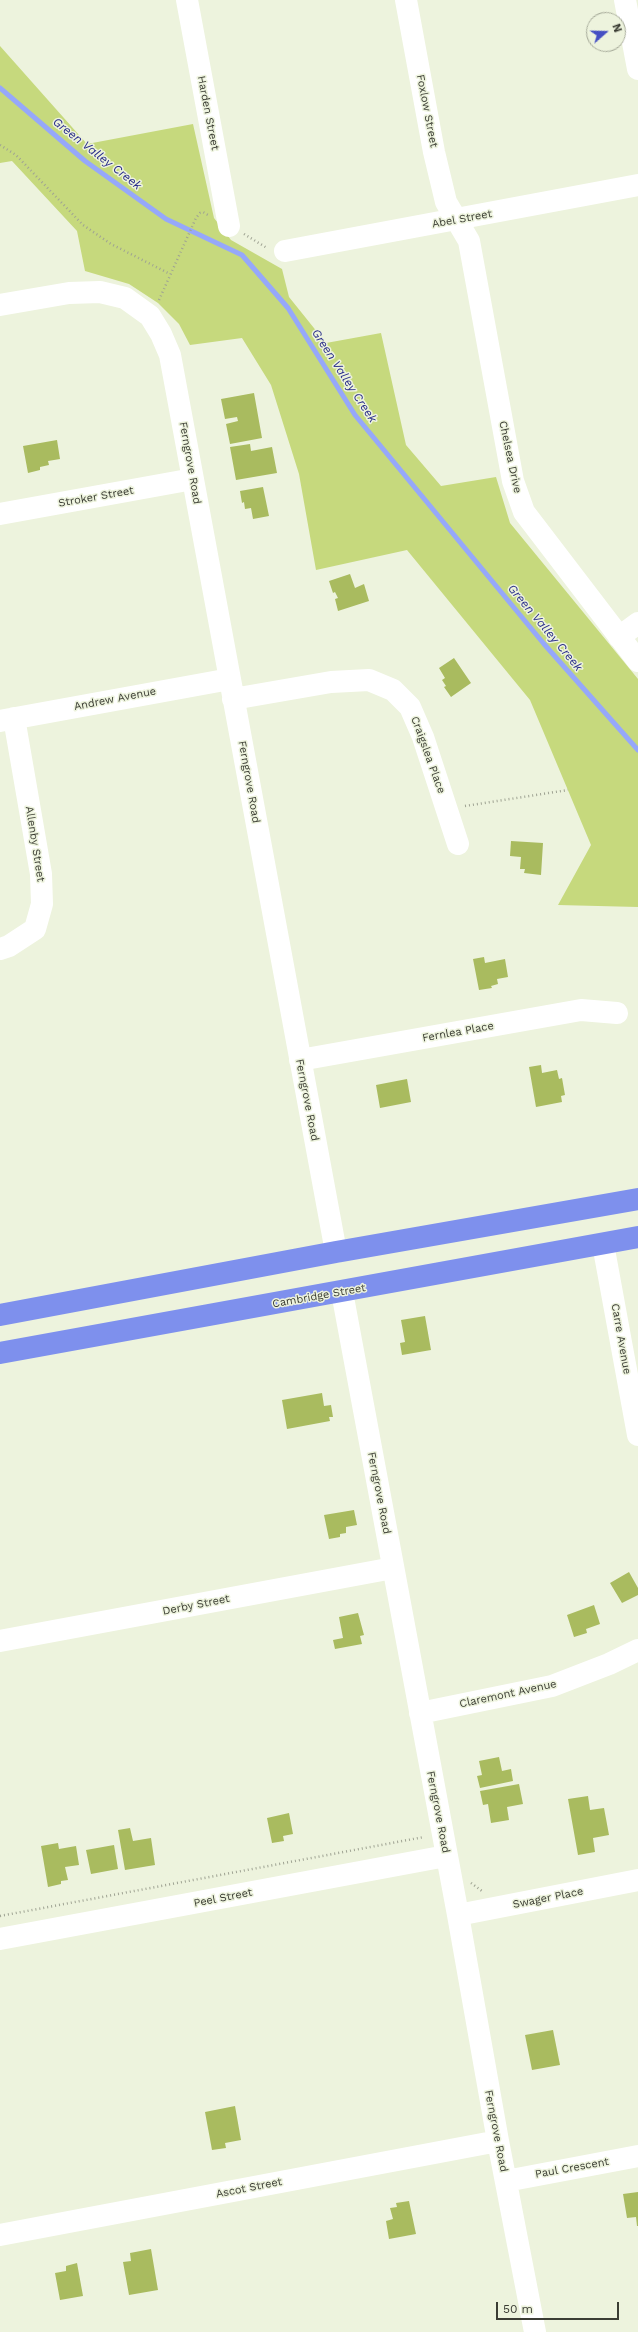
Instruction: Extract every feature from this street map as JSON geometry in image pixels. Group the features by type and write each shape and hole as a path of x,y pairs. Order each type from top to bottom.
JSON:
{"highway":[{"path":"0,1315 336,1252 638,1199"},
{"name":"Cambridge Street","path":"0,1353 638,1237"}],"street":[{"name":"Harden Street","path":"187,0 230,226"},
{"name":"Foxlow Street","path":"406,0 434,152 446,202 458,220"},
{"path":"625,0 638,69"},
{"name":"Abel Street","path":"285,251 458,220 638,185"},
{"name":"Chelsea Drive","path":"458,220 469,241 513,480 524,512 638,661"},
{"path":"0,306 69,292 100,292 125,298 150,316"},
{"name":"Ferngrove Road","path":"150,316 161,334 170,355 336,1252"},
{"name":"Stroker Street","path":"0,514 193,479"},
{"path":"619,637 638,623"},
{"name":"Craigslea Place","path":"231,689 368,680 393,690 410,707 423,737 458,844"},
{"name":"Andrew Avenue","path":"7,719 231,689"},
{"name":"Allenby Street","path":"0,949 9,946 35,929 42,904 41,874 7,719"},
{"name":"Fernlea Place","path":"300,1060 581,1010 617,1013"},
{"name":"Carre Avenue","path":"603,1244 638,1435"},
{"name":"Ferngrove Road","path":"342,1292 458,1915 498,2141 535,2332"},
{"name":"Derby Street","path":"0,1641 393,1568"},
{"name":"Claremont Avenue","path":"420,1713 552,1686 609,1664 638,1650"},
{"name":"Peel Street","path":"0,1939 446,1856"},
{"name":"Swager Place","path":"458,1915 638,1880"},
{"name":"Ascot Street","path":"0,2235 498,2141"},
{"name":"Paul Crescent","path":"506,2181 638,2156"}],"path":[{"path":"0,145 16,155 84,225 111,244 170,274"},
{"path":"150,316 158,303 170,274 176,266 196,218 203,212 272,250 285,251"},
{"path":"447,808 568,790"},
{"path":"0,1916 427,1836"}],"green space":[{"path":"0,46 87,144 193,124 214,218 231,240 282,269 289,297 326,343 381,333 406,445 441,486 496,477 510,523 638,679 638,907 558,905 591,845 530,700 407,550 316,570 299,474 271,385 242,338 190,345 179,324 158,303 129,284 85,271 77,231 12,161 0,163"}],"building":[{"path":"254,393 262,438 230,444 226,424 238,421 237,417 225,419 221,399"},
{"path":"57,440 60,459 48,461 49,465 40,467 40,470 28,473 23,446"},
{"path":"250,444 251,451 272,447 277,473 236,480 230,447"},
{"path":"263,487 269,516 253,519 251,508 245,509 244,502 242,503 240,491"},
{"path":"350,574 355,588 364,584 369,601 338,611 335,599 338,598 335,592 333,593 329,581"},
{"path":"454,658 471,683 451,697 444,687 446,686 442,680 445,678 439,668"},
{"path":"511,841 543,843 541,875 524,873 525,869 520,869 521,857 510,856"},
{"path":"484,957 485,963 505,959 508,977 497,979 498,984 491,986 492,988 479,990 473,959"},
{"path":"541,1065 542,1073 557,1070 559,1079 562,1078 565,1095 561,1096 562,1102 536,1107 529,1067"},
{"path":"407,1079 411,1102 380,1108 376,1085"},
{"path":"425,1316 431,1350 402,1355 400,1343 405,1342 401,1320"},
{"path":"322,1393 324,1406 331,1405 333,1417 329,1417 330,1421 287,1429 282,1400"},
{"path":"354,1510 357,1525 346,1527 346,1533 340,1534 340,1537 329,1539 324,1515"},
{"path":"629,1572 638,1588 638,1595 622,1603 610,1583"},
{"path":"594,1605 600,1624 586,1629 587,1633 574,1637 567,1615"},
{"path":"358,1613 364,1635 360,1636 362,1644 335,1649 333,1640 343,1638 339,1617"},
{"path":"499,1757 502,1771 511,1769 513,1781 480,1788 477,1776 482,1775 479,1761"},
{"path":"519,1784 523,1804 507,1807 509,1820 491,1823 488,1804 483,1805 480,1791"},
{"path":"588,1796 590,1810 604,1808 609,1835 593,1838 595,1852 578,1855 568,1799"},
{"path":"289,1813 293,1834 283,1836 284,1841 272,1843 267,1818"},
{"path":"130,1828 133,1841 151,1838 155,1865 125,1870 118,1830"},
{"path":"58,1843 59,1849 76,1846 79,1865 65,1867 68,1880 61,1881 61,1884 48,1887 41,1846"},
{"path":"114,1845 118,1869 91,1874 86,1850"},
{"path":"553,2030 560,2065 532,2070 525,2035"},
{"path":"235,2106 241,2140 225,2143 226,2148 212,2150 205,2112"},
{"path":"638,2192 637,2226 636,2217 627,2218 623,2194"},
{"path":"409,2201 416,2234 389,2239 386,2221 393,2219 390,2208 397,2207 396,2203"},
{"path":"151,2249 158,2290 129,2295 123,2262 131,2261 130,2253"},
{"path":"77,2263 83,2296 60,2300 55,2273 66,2271 66,2266"}],"waterway":[{"name":"Green Valley Creek","path":"0,88 85,161 166,219 242,255 288,308 355,415 544,644 638,750"}]}
